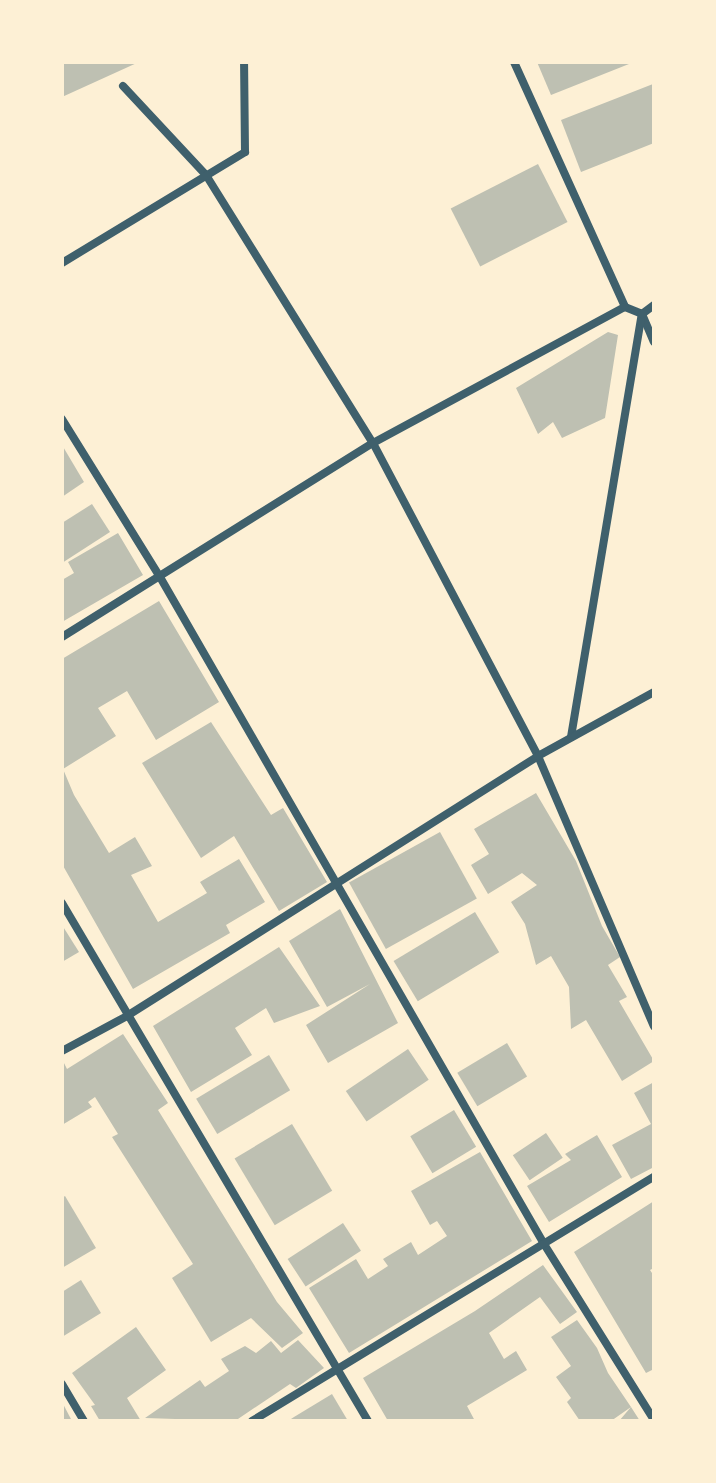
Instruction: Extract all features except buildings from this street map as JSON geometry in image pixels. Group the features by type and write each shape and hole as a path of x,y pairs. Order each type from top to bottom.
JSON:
{"street":[{"path":"62,263 245,152 244,62"},
{"path":"514,62 625,307 642,314 654,342"},
{"path":"123,86 206,175 373,443 538,756 654,1026"},
{"path":"571,737 642,314 654,305"},
{"path":"62,637 373,443 625,307"},
{"path":"62,419 160,577 544,1244 654,1420"},
{"path":"62,1051 127,1016 336,880 538,756 654,692"},
{"path":"62,903 368,1421"},
{"path":"252,1421 654,1177"},
{"path":"62,1384 84,1421"}]}
